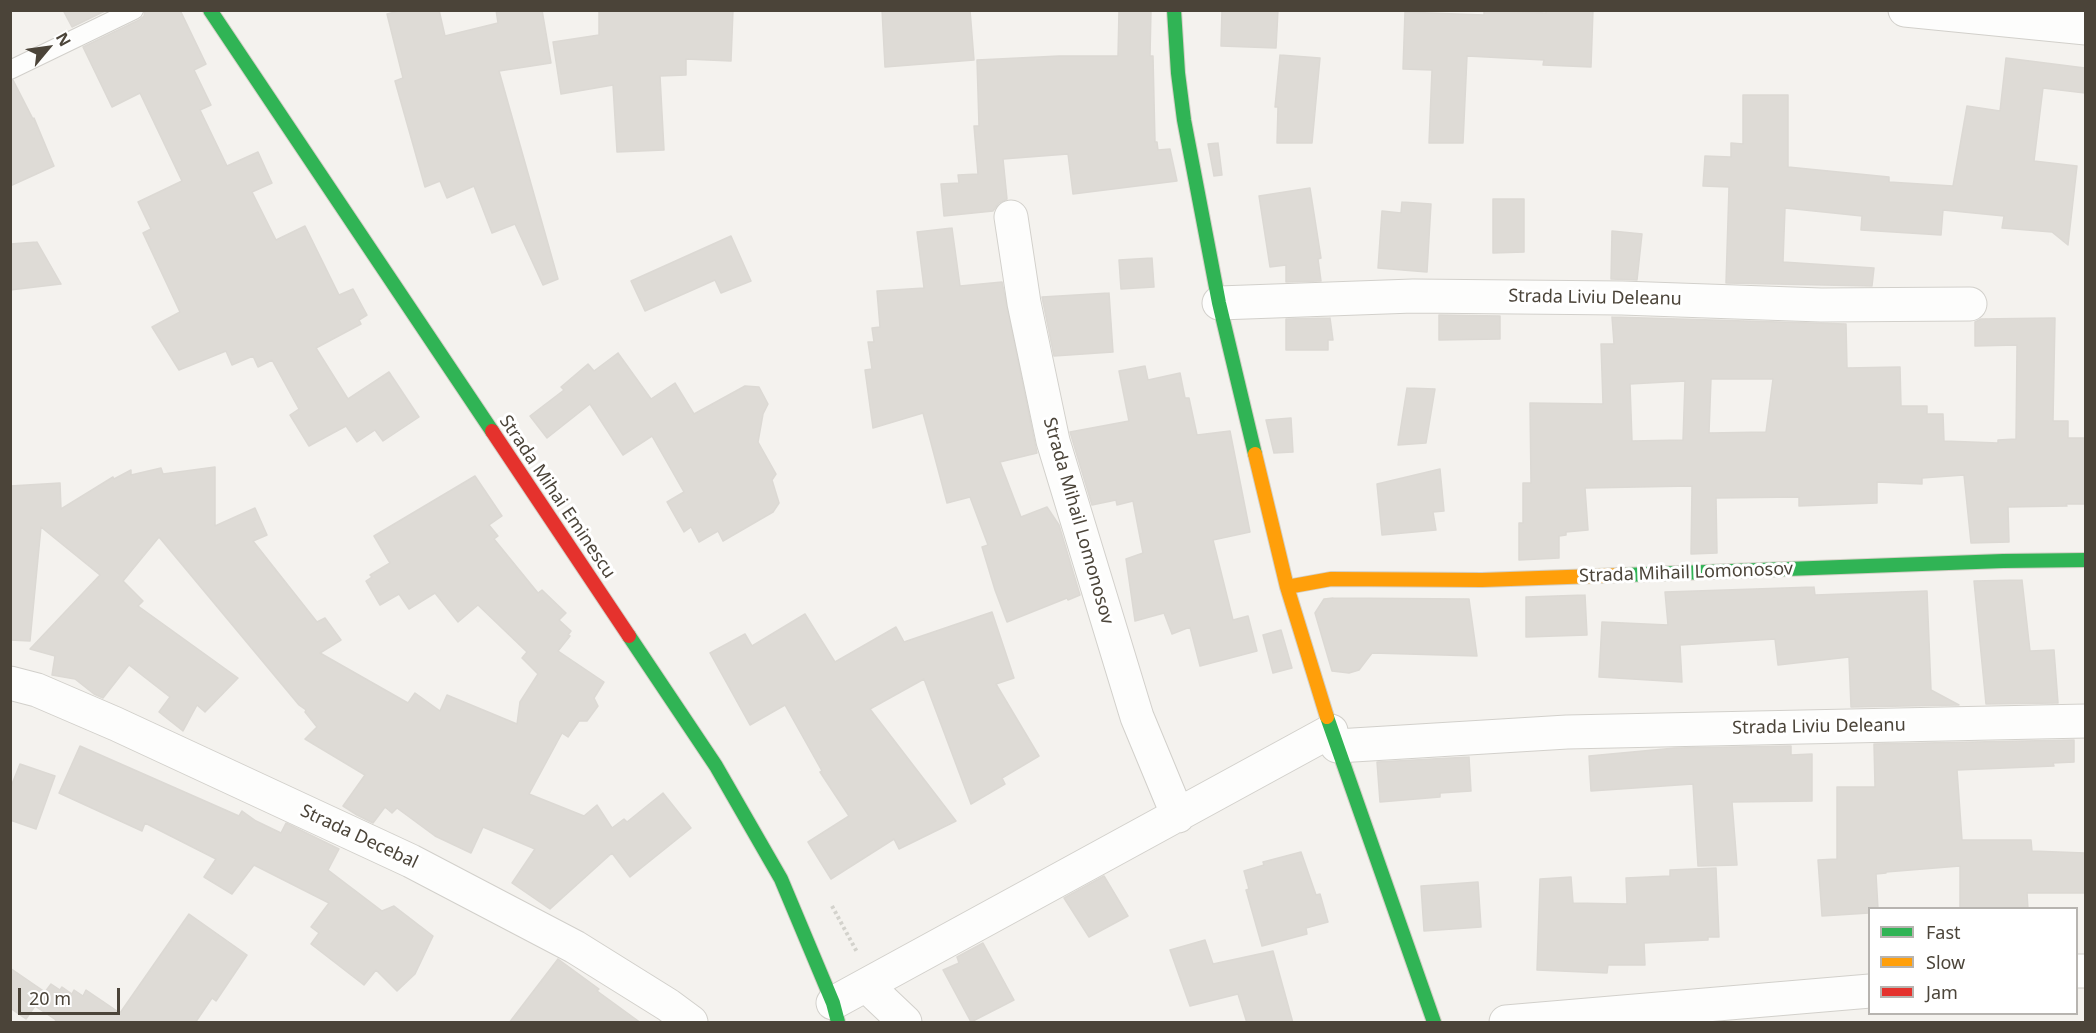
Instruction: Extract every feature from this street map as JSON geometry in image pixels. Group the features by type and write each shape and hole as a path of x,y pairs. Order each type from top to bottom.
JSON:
{"street":[{"name":"Strada Mihai Eminescu","path":"210,10 716,766 781,879 835,1013"},
{"path":"1174,10 1184,120 1219,303 1287,587 1334,739 1434,1023"},
{"path":"1905,10 2085,28"},
{"name":"Strada Mihail Lomonosov","path":"1011,217 1024,303 1053,441 1137,717 1178,816"},
{"name":"Strada Liviu Deleanu","path":"1219,303 1413,296 1622,298 1821,305 1970,304"},
{"name":"Strada Mihail Lomonosov","path":"1287,587 1331,579 1482,580 2003,561 2085,561"},
{"name":"Strada Decebal","path":"10,683 37,690 116,724 411,861 575,947 668,1005 691,1023"},
{"name":"Strada Liviu Deleanu","path":"1334,739 2085,721"},
{"path":"835,1013 866,985 1178,816 1334,739"},
{"path":"866,985 905,1023"},
{"path":"1506,1023 1868,991"}],"lane":[{"path":"10,70 134,10"}],"building":[{"path":"63,10 107,10 72,27"},
{"path":"145,10 180,10 206,64 194,70 211,105 200,110 227,166 258,152 272,183 252,192 276,240 305,226 339,295 353,289 367,315 359,320 361,324 316,348 348,399 389,372 419,417 383,441 375,430 357,442 346,426 309,446 290,415 299,409 272,360 258,367 253,356 232,365 226,351 179,370 152,327 180,312 143,233 151,229 138,202 182,181 140,93 112,107 83,47 139,20 144,16"},
{"path":"403,10 439,10 445,36 498,23 496,10 542,10 551,63 499,71 558,279 543,285 515,224 492,233 474,186 447,198 440,181 425,187 395,81 403,78 387,14"},
{"path":"599,10 733,10 731,61 686,59 686,75 660,76 664,150 617,152 613,85 561,94 553,42 599,35"},
{"path":"882,10 970,10 974,60 885,67"},
{"path":"1119,10 1151,10 1150,56 1153,56 1155,142 1157,142 1158,150 1170,149 1177,181 1073,194 1068,154 1003,159 1007,199 999,203 993,211 944,216 941,184 959,183 958,175 978,174 974,126 979,126 977,60 1118,56"},
{"path":"1222,10 1278,10 1276,48 1221,46"},
{"path":"1484,10 1546,13 1546,10 1593,10 1591,67 1543,65 1544,60 1467,56 1463,143 1429,143 1432,70 1403,69 1405,12 1484,15"},
{"path":"1280,55 1320,58 1312,143 1277,143 1278,107 1275,107"},
{"path":"2006,58 2085,68 2085,93 2043,88 2034,161 2077,166 2068,245 2052,232 2002,228 2004,216 1943,210 1941,235 1861,230 1862,216 1785,208 1783,262 1874,268 1872,286 1726,283 1729,187 1703,186 1705,156 1731,157 1731,143 1743,144 1743,95 1788,95 1788,167 1889,177 1889,182 1953,186 1967,106 2000,111"},
{"path":"13,80 34,118 54,166 10,186 10,81"},
{"path":"1218,143 1222,175 1214,176 1208,144"},
{"path":"1310,188 1321,258 1318,259 1321,281 1286,282 1286,265 1270,267 1259,196"},
{"path":"1493,199 1524,199 1524,252 1493,253"},
{"path":"1402,202 1431,204 1427,272 1378,268 1382,211 1401,213"},
{"path":"952,228 960,286 1002,282 1037,453 1000,462 1021,517 1047,507 1059,525 1080,595 1007,622 982,547 988,545 970,497 947,503 923,413 873,428 865,370 872,369 868,342 874,342 872,328 880,327 877,291 924,288 917,232"},
{"path":"1612,231 1642,234 1637,280 1611,279"},
{"path":"731,236 751,281 721,293 715,280 645,311 631,281"},
{"path":"37,242 61,284 10,290 10,244"},
{"path":"1152,258 1154,287 1121,289 1119,260"},
{"path":"1109,293 1113,352 1054,356 1042,297"},
{"path":"1439,315 1500,316 1500,339 1439,340"},
{"path":"1612,317 1846,324 1847,368 1900,367 1901,406 1927,406 1927,414 1943,414 1944,441 1998,443 1998,440 2016,439 2017,345 1975,346 1975,322 1981,319 2055,318 2053,421 2068,421 2068,438 2085,438 2085,504 2008,507 2009,542 1971,543 1964,475 1922,478 1922,484 1877,482 1877,503 1799,506 1799,497 1716,498 1717,553 1691,554 1692,486 1585,488 1588,530 1566,532 1566,535 1559,536 1559,558 1519,560 1519,523 1523,523 1523,483 1531,483 1530,403 1603,404 1601,344 1614,344","holes":["1711,379 1773,379 1766,432 1709,433","1685,381 1683,440 1632,441 1630,384"]},
{"path":"1330,318 1333,340 1328,340 1328,350 1286,350 1286,319"},
{"path":"618,353 651,399 675,383 694,414 745,386 759,387 768,404 763,414 758,442 776,474 772,480 779,503 773,512 723,541 718,531 699,542 691,527 684,532 667,502 684,492 652,436 623,455 590,404 547,438 530,416 564,390 561,387 588,364 594,371"},
{"path":"1145,366 1148,380 1180,373 1185,398 1189,398 1197,435 1230,431 1250,532 1213,540 1233,620 1248,616 1257,651 1200,666 1190,627 1172,634 1164,613 1135,621 1126,559 1143,553 1133,501 1117,505 1116,500 1092,505 1070,432 1129,421 1119,371"},
{"path":"1407,388 1435,389 1426,443 1398,445"},
{"path":"1291,418 1293,452 1274,453 1266,420"},
{"path":"215,467 215,526 255,508 267,535 253,541 317,622 325,618 341,640 320,653 408,703 415,693 440,711 447,695 517,724 520,702 538,674 522,658 527,652 478,605 458,622 435,593 409,609 399,594 380,605 366,581 372,577 370,575 390,563 374,536 475,476 502,516 489,525 498,536 494,539 538,593 542,590 566,613 559,620 571,631 568,635 570,636 558,651 604,682 594,698 598,706 587,721 579,721 568,737 562,733 529,794 584,816 597,805 612,828 624,819 627,822 663,793 691,828 630,877 612,853 550,909 512,883 535,849 483,827 471,853 435,836 397,808 392,813 385,807 373,823 357,815 343,806 365,775 305,739 317,727 305,712 306,710 299,705 159,537 123,581 143,601 138,606 238,678 205,712 197,705 183,731 159,712 170,697 129,665 103,698 75,679 52,675 55,656 30,649 100,575 41,527 30,641 10,640 10,486 60,483 61,509 113,477 114,479 131,470 131,475 161,468 163,474"},
{"path":"1440,469 1444,511 1433,512 1436,530 1382,535 1377,484"},
{"path":"2022,580 2030,651 2054,650 2058,703 1986,704 1974,581"},
{"path":"1814,587 1815,595 1927,591 1931,690 1959,705 1851,707 1849,657 1778,665 1775,639 1680,645 1682,682 1599,677 1602,622 1668,625 1665,592"},
{"path":"1585,595 1587,635 1526,637 1526,597"},
{"path":"1324,599 1469,599 1477,656 1372,653 1359,670 1349,673 1332,671 1315,613"},
{"path":"992,612 1014,678 996,684 1039,756 1002,778 1005,784 971,804 924,679 870,709 956,821 899,849 894,839 831,879 808,842 849,816 820,772 822,771 785,705 750,725 710,653 745,634 752,646 805,614 835,662 896,627 904,642"},
{"path":"1281,630 1292,668 1273,673 1263,635"},
{"path":"2074,740 2074,762 2053,763 2054,766 1957,770 1962,840 2031,840 2032,851 2085,853 2085,893 2027,893 2028,907 1960,907 1960,866 1886,872 1876,874 1878,907 1868,907 1868,913 1822,916 1818,860 1837,859 1837,787 1875,787 1874,744"},
{"path":"80,746 239,816 242,811 256,821 281,833 286,823 339,849 328,870 382,911 394,906 433,936 415,974 397,991 376,970 364,985 311,944 319,933 311,927 329,903 254,865 232,894 204,877 216,859 145,823 142,831 59,793"},
{"path":"1791,746 1791,755 1812,754 1812,801 1732,802 1737,865 1698,866 1693,784 1591,791 1589,756 1675,748"},
{"path":"1469,757 1471,791 1440,793 1440,797 1380,802 1377,762"},
{"path":"20,764 55,776 36,829 10,820 10,789"},
{"path":"1301,852 1316,895 1320,894 1328,922 1306,928 1307,934 1262,946 1246,890 1249,889 1244,871 1264,865 1263,862"},
{"path":"1716,868 1719,937 1708,937 1708,940 1644,943 1645,965 1608,965 1607,973 1537,970 1540,879 1571,877 1573,903 1627,904 1626,878 1670,876 1670,870"},
{"path":"1104,876 1128,916 1089,937 1064,898"},
{"path":"1478,882 1481,927 1424,931 1421,886"},
{"path":"189,914 247,955 216,1001 212,998 195,1023 54,1023 56,1020 35,1006 26,1019 10,1008 10,968 45,992 51,984 60,990 62,987 72,994 74,990 83,996 86,990 120,1013"},
{"path":"1205,940 1213,964 1273,951 1293,1023 1247,1023 1238,994 1190,1006 1170,950"},
{"path":"983,943 1014,1000 971,1022 943,970 959,963 957,957"},
{"path":"558,959 599,989 597,991 641,1023 509,1023"}],"traffic: fast":[{"path":"210,10 492,431"},
{"path":"1174,10 1184,120 1219,303 1255,454"},
{"path":"1624,575 2086,560"},
{"path":"629,636 716,766 781,879 833,1003 838,1022"},
{"path":"1327,717 1434,1022"}],"traffic: slow":[{"path":"1255,454 1287,587 1327,717"},
{"path":"1287,587 1331,579 1482,580 1624,575"}],"traffic: jam":[{"path":"492,431 629,636"}]}
